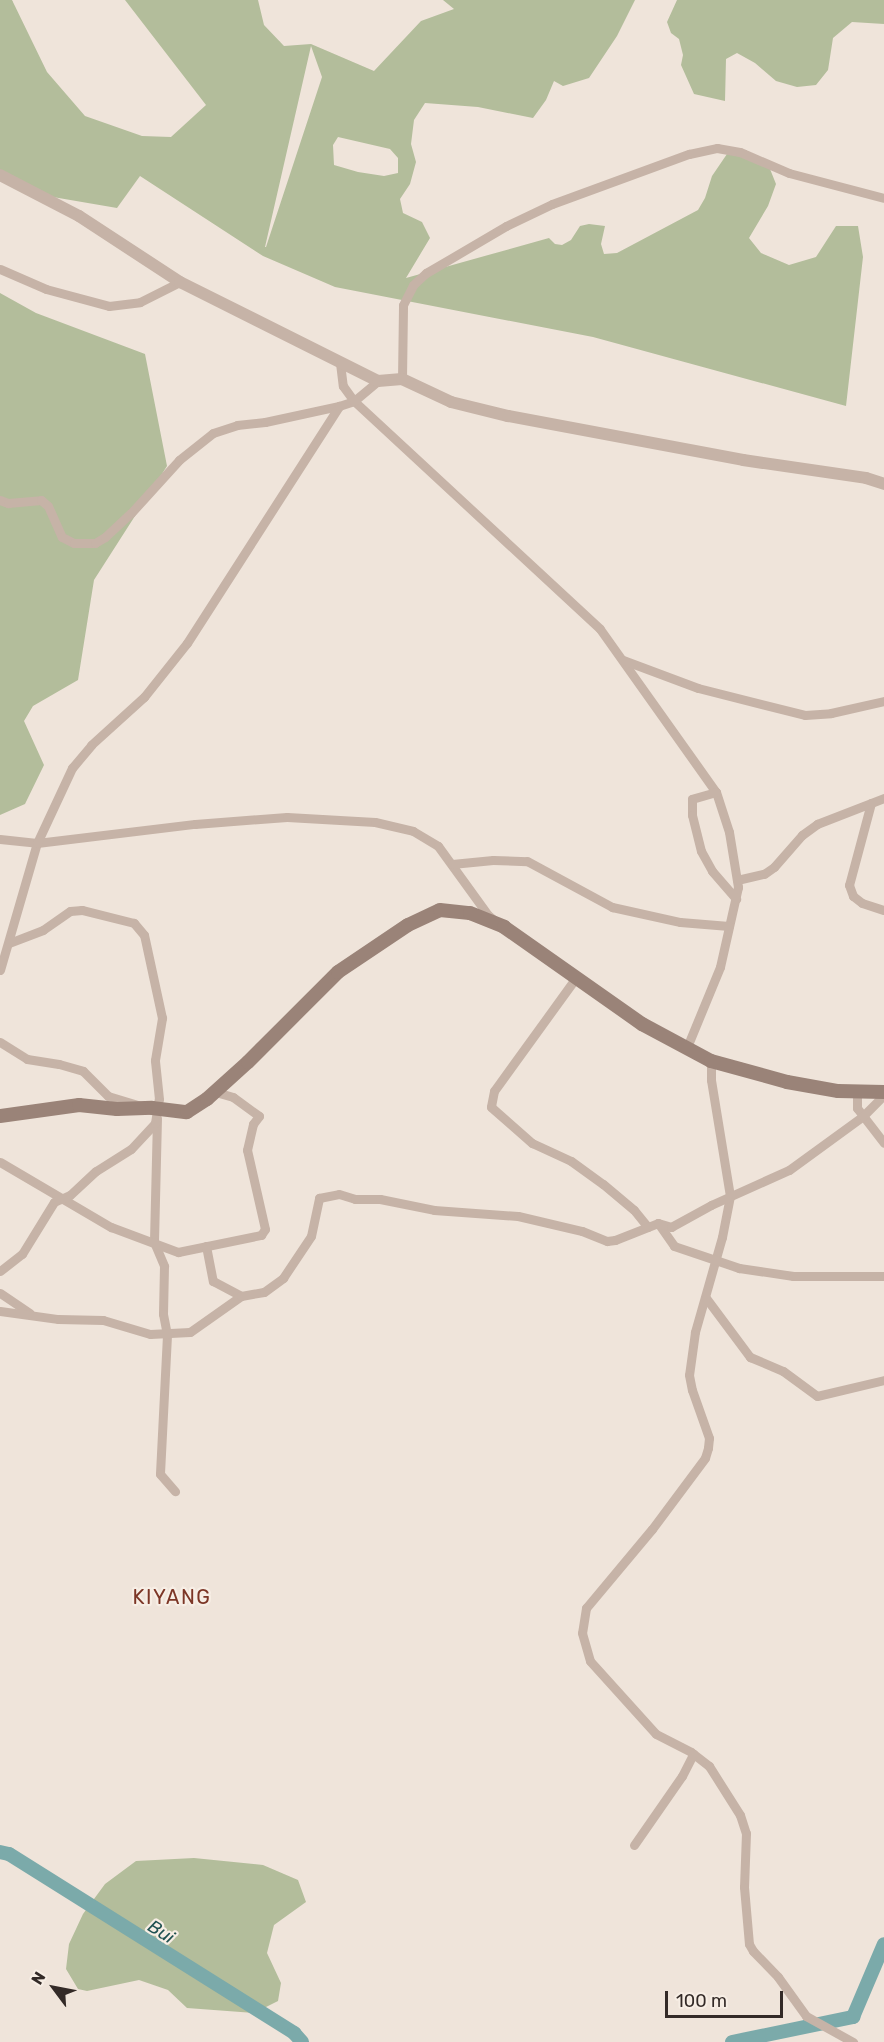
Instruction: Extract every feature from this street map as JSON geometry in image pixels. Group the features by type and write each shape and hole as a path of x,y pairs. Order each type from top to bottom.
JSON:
{"main road":[{"path":"0,1114 79,1105 117,1109 154,1108 183,1113 198,1106 212,1091 245,1065 338,972 408,925 435,911 444,910 470,913 504,927 642,1024 711,1060 787,1082 857,1093 884,1094"}],"street":[{"path":"402,379 403,305 413,285 426,273 496,232 552,204 689,154 717,148 740,152 789,173 884,198"},
{"path":"0,174 79,216 180,282 378,381 402,379 451,402 508,416 743,460 866,478 884,484"},
{"path":"0,269 46,289 109,306 140,302 180,282"},
{"path":"340,363 343,386 354,401 600,629 716,792 729,832 737,880 736,899 717,973 687,1047"},
{"path":"0,500 8,503 41,500 48,506 62,537 75,543 95,543 131,513 179,460 213,433 237,425 265,423 339,406 354,401 378,381"},
{"path":"0,965 9,943 37,843 72,768 91,745 144,697 187,643 339,406"},
{"path":"623,660 698,688 805,715 831,713 884,701"},
{"path":"716,792 692,799 692,815 701,851 712,871 736,899"},
{"path":"737,880 764,874 817,824 884,798"},
{"path":"871,803 849,885 853,896 862,903 884,910"},
{"path":"0,839 37,843 195,824 287,817 375,822 413,831 438,846 488,915 504,927"},
{"path":"452,864 493,860 527,861 612,907 680,922 729,926"},
{"path":"0,1271 22,1254 44,1215 59,1198 70,1195 96,1171 131,1149 154,1123 155,1060 162,1018 149,956 140,928 134,923 102,915 70,911 43,930 9,943"},
{"path":"575,979 494,1091 491,1107 532,1143 571,1161 603,1184 634,1210 648,1227"},
{"path":"0,1042 27,1059 83,1071 111,1098 143,1108 154,1108"},
{"path":"711,1060 711,1080 730,1196 706,1298 695,1332 690,1374 692,1390 709,1438 705,1458 586,1608 582,1621 585,1651 590,1660 656,1734 693,1754 709,1766 725,1789 740,1815 746,1833 744,1887 749,1944 778,1977 806,2016 853,2042"},
{"path":"0,1162 111,1227 178,1252 261,1235 266,1229 247,1150 253,1124 259,1116 233,1097 212,1091"},
{"path":"857,1093 857,1108 884,1143"},
{"path":"0,1311 58,1319 103,1320 142,1333 167,1335 190,1332 241,1296 264,1292 283,1278 311,1236 320,1198 339,1194 355,1200 380,1199 434,1210 518,1216 582,1231 607,1240 615,1240 658,1223 671,1227 730,1196 789,1170 863,1116 884,1094"},
{"path":"154,1108 154,1242 164,1266 163,1314 167,1335 160,1474 175,1491"},
{"path":"658,1223 674,1246 715,1262 784,1275 884,1276"},
{"path":"206,1246 213,1281 241,1296"},
{"path":"0,1293 32,1314"},
{"path":"706,1298 750,1357 783,1371 817,1396 884,1380"},
{"path":"634,1845 682,1776 693,1754"}],"green space":[{"path":"0,0 12,0 47,72 85,116 142,136 171,137 206,105 125,0 258,0 264,25 284,46 311,44 374,71 421,21 454,9 443,0 635,0 617,36 589,78 563,86 554,81 546,100 533,118 478,107 425,103 414,120 411,144 416,162 410,184 400,199 403,213 422,222 430,238 406,278 549,238 555,244 562,245 571,240 580,226 589,224 605,226 601,244 604,254 617,253 698,210 705,198 712,176 727,154 746,150 770,169 776,184 768,206 749,238 761,253 789,265 816,257 836,226 858,226 863,257 846,406 593,337 335,287 263,256 140,176 117,208 47,196 0,173","holes":["311,46 322,77 265,247","338,137 390,149 398,158 398,173 384,176 334,165 333,145"]},
{"path":"677,0 884,0 884,24 852,22 833,38 828,70 816,85 797,87 776,81 755,63 737,53 726,59 725,101 694,94 681,65 683,55 679,39 671,33 667,22"},
{"path":"0,293 36,313 145,354 167,466 94,580 78,680 33,706 24,721 44,765 25,804 0,815"},
{"path":"194,1858 263,1865 298,1880 306,1902 274,1925 267,1953 281,1983 278,2001 254,2013 187,2008 168,1990 139,1980 87,1991 78,1989 66,1969 69,1944 83,1914 105,1884 136,1861"}],"waterway":[{"name":"Bui","path":"0,1852 9,1854 294,2033 302,2042"},
{"name":"Bui","path":"732,2042 853,2017 884,1944"}],"district":[{"name":"KIYANG","path":"172,1597"}]}
